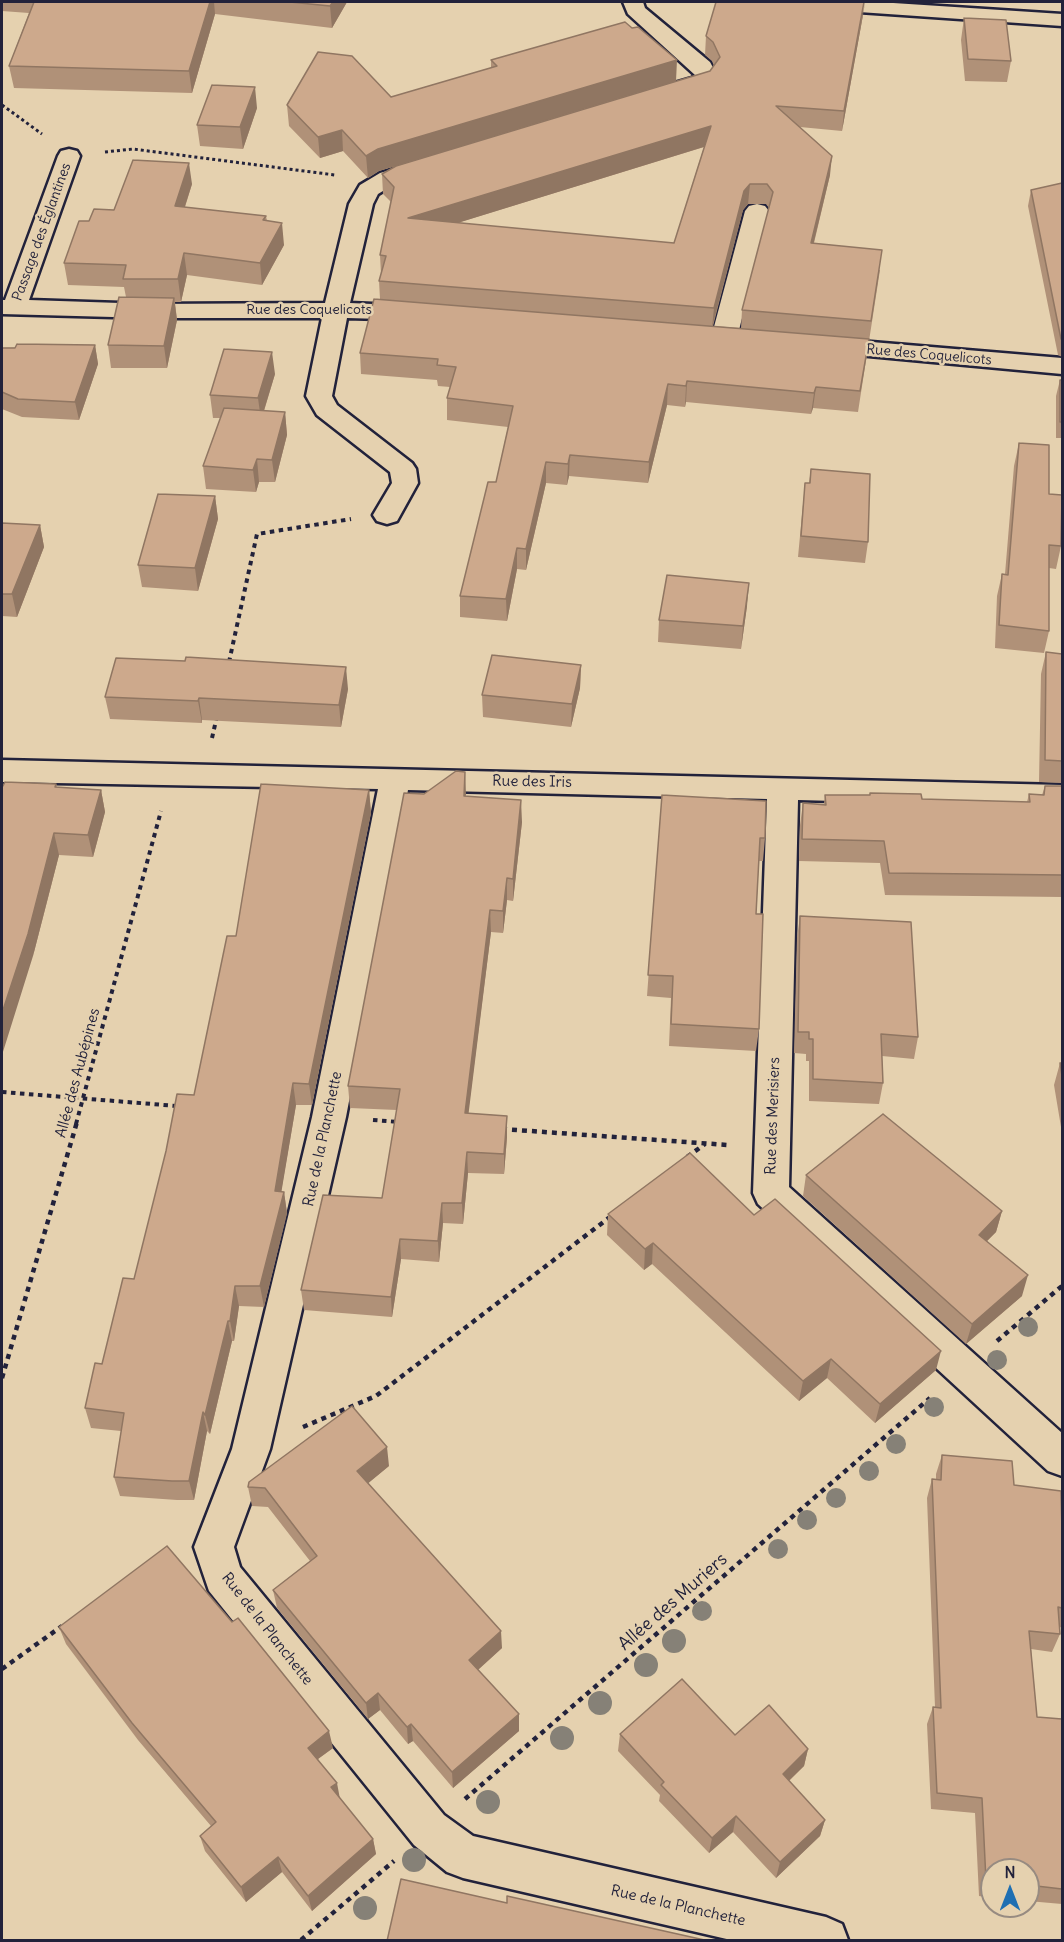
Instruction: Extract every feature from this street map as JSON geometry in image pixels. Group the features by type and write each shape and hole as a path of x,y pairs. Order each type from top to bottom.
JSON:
{"street":[{"path":"633,2 635,10 702,66 706,75 700,83 644,100"},
{"path":"801,2 1062,20"},
{"name":"Passage des Églantines","path":"8,308 69,156"},
{"path":"387,515 405,483 404,469 326,409 320,396 336,310 360,204 368,190 388,178 443,161"},
{"path":"724,338 757,211"},
{"name":"Rue des Coquelicots","path":"8,308 150,311 336,310 441,315"},
{"name":"Rue des Coquelicots","path":"805,345 1062,366"},
{"name":"Rue des Iris","path":"2,771 171,773 1062,796"},
{"name":"Rue de la Planchette","path":"395,779 329,1117 251,1449 214,1547 223,1577 429,1830 464,1856 826,1941"},
{"name":"Rue des Merisiers","path":"783,789 771,1193 1062,1458"}],"path":[{"path":"2,105 69,156 133,148 336,175"},
{"path":"227,671 257,534 325,522 387,515"},
{"path":"204,774 219,706"},
{"name":"Allée des Aubépines","path":"2,1378 84,1098 171,773"},
{"path":"2,1092 189,1106"},
{"path":"329,1117 412,1123"},
{"path":"494,1128 772,1148"},
{"path":"678,1165 706,1143"},
{"path":"251,1449 376,1396 612,1215"},
{"name":"Allée des Muriers","path":"301,1941 1062,1286"},
{"path":"2,1669 68,1622"}],"building":[{"path":"34,2 210,2 189,71 9,66"},
{"path":"290,2 333,2 330,6"},
{"path":"716,2 864,2 844,111 776,106 832,156 811,243 882,250 871,321 742,310 773,192 767,184 750,184 744,191 714,308 379,281 386,256 380,255 394,187 382,174 396,166 710,71 720,57 713,42 706,36","holes":["711,126 674,243 408,218"]},
{"path":"964,18 1006,20 1011,61 968,59"},
{"path":"625,22 632,28 638,27 677,60 378,149 366,156 342,130 318,137 287,105 318,52 352,56 391,97 497,66 491,60"},
{"path":"212,85 255,87 240,127 197,125"},
{"path":"133,160 189,163 175,206 266,216 263,220 282,223 260,263 184,253 178,279 123,279 126,265 64,263 79,221 89,221 94,209 114,210"},
{"path":"1062,183 1062,340 1031,190"},
{"path":"119,297 174,298 164,346 108,345"},
{"path":"374,299 869,339 860,391 816,387 814,393 687,381 686,386 668,384 649,462 570,455 568,464 546,462 526,549 517,548 506,599 460,596 488,482 496,482 513,406 447,398 456,367 437,365 438,359 360,353"},
{"path":"17,344 95,345 75,402 18,399 2,392 2,348 15,348"},
{"path":"224,349 272,352 258,398 210,395"},
{"path":"1060,380 1062,380 1062,422 1060,422"},
{"path":"224,408 285,412 272,460 257,459 253,470 203,466"},
{"path":"1019,443 1049,445 1049,494 1062,495 1061,546 1049,545 1049,631 999,625 1002,574 1008,575"},
{"path":"811,469 870,474 868,542 801,536 805,483 810,483"},
{"path":"158,494 215,496 195,568 138,565"},
{"path":"2,523 40,525 12,594 2,594"},
{"path":"667,575 749,583 743,626 659,620"},
{"path":"1046,652 1062,654 1062,761 1045,760"},
{"path":"492,655 581,665 572,704 482,695"},
{"path":"186,657 346,667 339,705 199,698 198,701 105,697 116,658 185,661"},
{"path":"456,771 465,772 464,796 521,800 513,879 507,878 503,911 490,910 465,1113 507,1116 504,1154 467,1152 462,1203 442,1203 438,1241 400,1239 391,1297 301,1290 323,1195 382,1198 400,1089 348,1086 404,793 424,794"},
{"path":"5,782 56,784 55,787 101,790 88,835 54,833 28,934 2,1013 2,786"},
{"path":"261,784 369,790 309,1084 293,1083 275,1191 284,1192 260,1286 235,1286 230,1321 228,1321 205,1415 203,1412 189,1481 114,1477 124,1413 85,1408 95,1363 102,1364 123,1278 134,1279 166,1151 177,1094 194,1095 227,936 236,936"},
{"path":"1045,786 1062,786 1062,875 889,873 884,841 802,839 803,803 826,805 825,795 921,794 922,799 1030,802 1029,794 1044,795"},
{"path":"662,795 766,801 765,838 760,838 756,914 763,914 759,1029 671,1024 673,976 648,975"},
{"path":"800,916 911,922 918,1037 881,1034 883,1083 813,1079 813,1039 809,1039 809,1032 798,1032"},
{"path":"883,1114 1002,1211 979,1235 1028,1275 972,1324 806,1175"},
{"path":"690,1153 754,1215 775,1199 941,1351 880,1404 831,1359 803,1381 653,1243 645,1249 608,1214"},
{"path":"352,1406 387,1447 357,1471 501,1631 469,1660 519,1714 452,1772 411,1724 407,1727 378,1693 366,1703 273,1590 317,1556 265,1488 248,1487 249,1482"},
{"path":"942,1455 1012,1461 1014,1485 1061,1491 1062,1608 1058,1607 1060,1634 1029,1631 1037,1717 1062,1719 1062,1889 1040,1886 1040,1858 985,1858 982,1798 937,1793 933,1707 941,1708 932,1479 941,1480"},
{"path":"167,1546 232,1622 238,1618 329,1731 308,1748 337,1783 331,1787 373,1839 308,1896 278,1857 241,1887 200,1836 216,1822 132,1723 59,1627"},
{"path":"682,1679 735,1735 769,1705 808,1749 783,1774 825,1820 780,1862 736,1816 712,1838 661,1785 664,1782 620,1734"},
{"path":"401,1879 507,1903 507,1896 709,1941 387,1941"}]}
